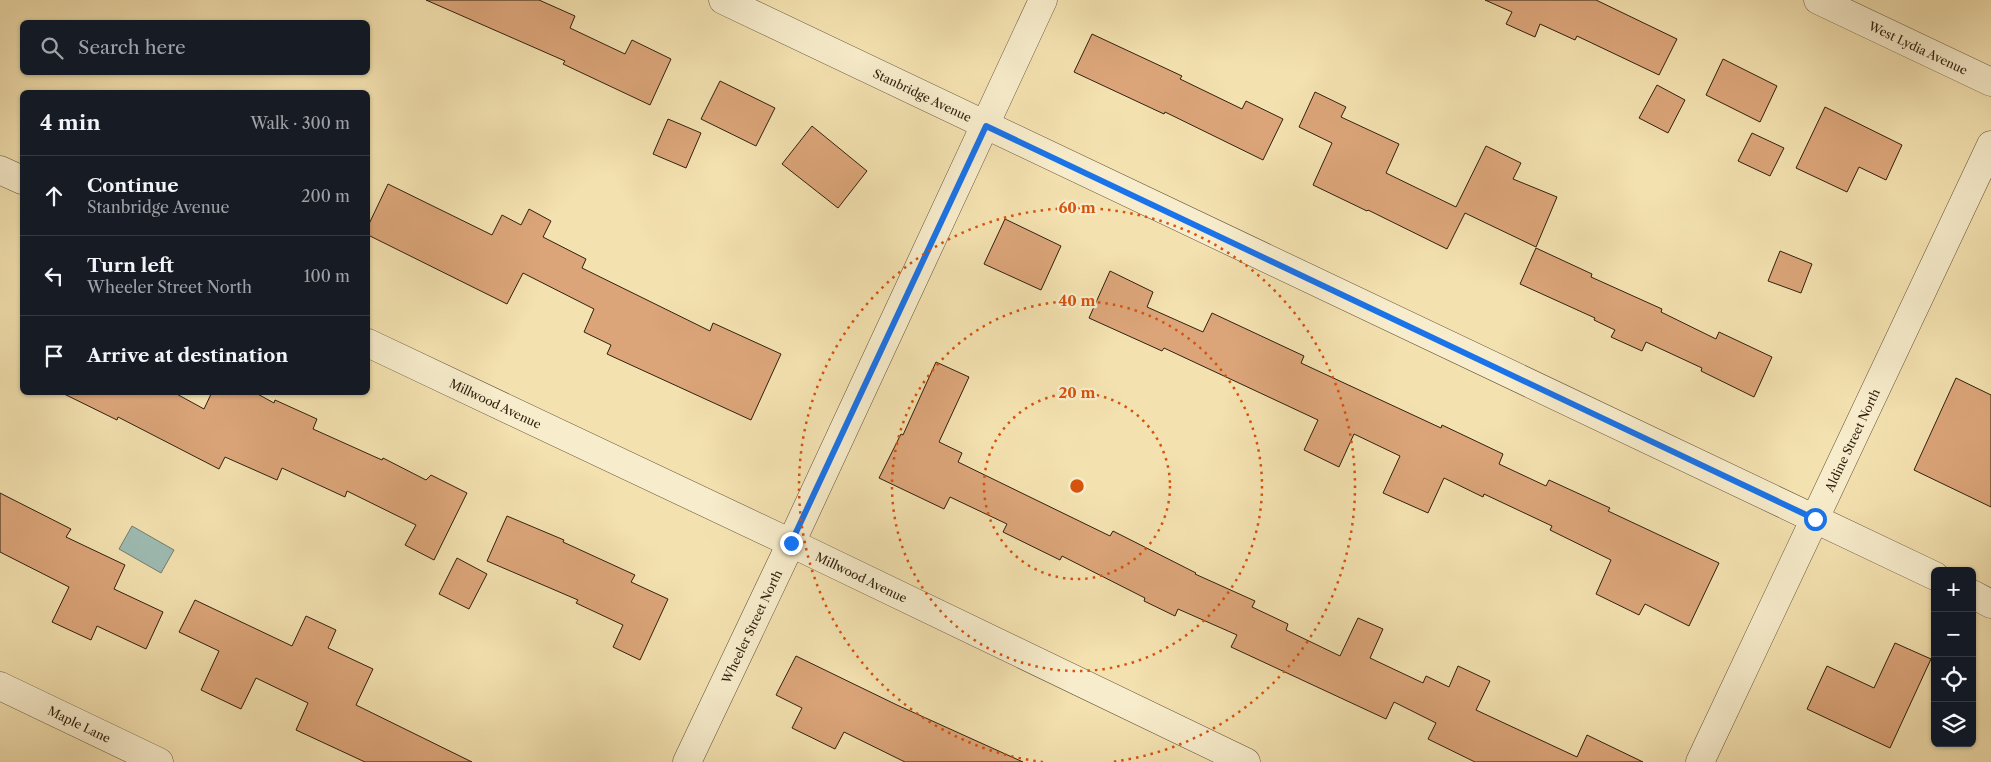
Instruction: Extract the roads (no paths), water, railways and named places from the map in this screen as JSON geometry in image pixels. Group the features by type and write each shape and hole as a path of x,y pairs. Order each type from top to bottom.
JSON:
{"street":[{"name":"Stanbridge Avenue","path":"723,0 1931,574"},
{"name":"Wheeler Street North","path":"687,762 986,126 1043,0"},
{"name":"West Lydia Avenue","path":"1818,0 1991,82"},
{"name":"Aldine Street North","path":"1700,762 1991,145"},
{"path":"0,170 20,179"},
{"name":"Millwood Avenue","path":"370,344 791,543 1246,762"},
{"path":"1976,596 1991,604"},
{"name":"Maple Lane","path":"0,686 159,762"}],"water":[{"path":"132,526 174,550 161,573 119,549"}]}
